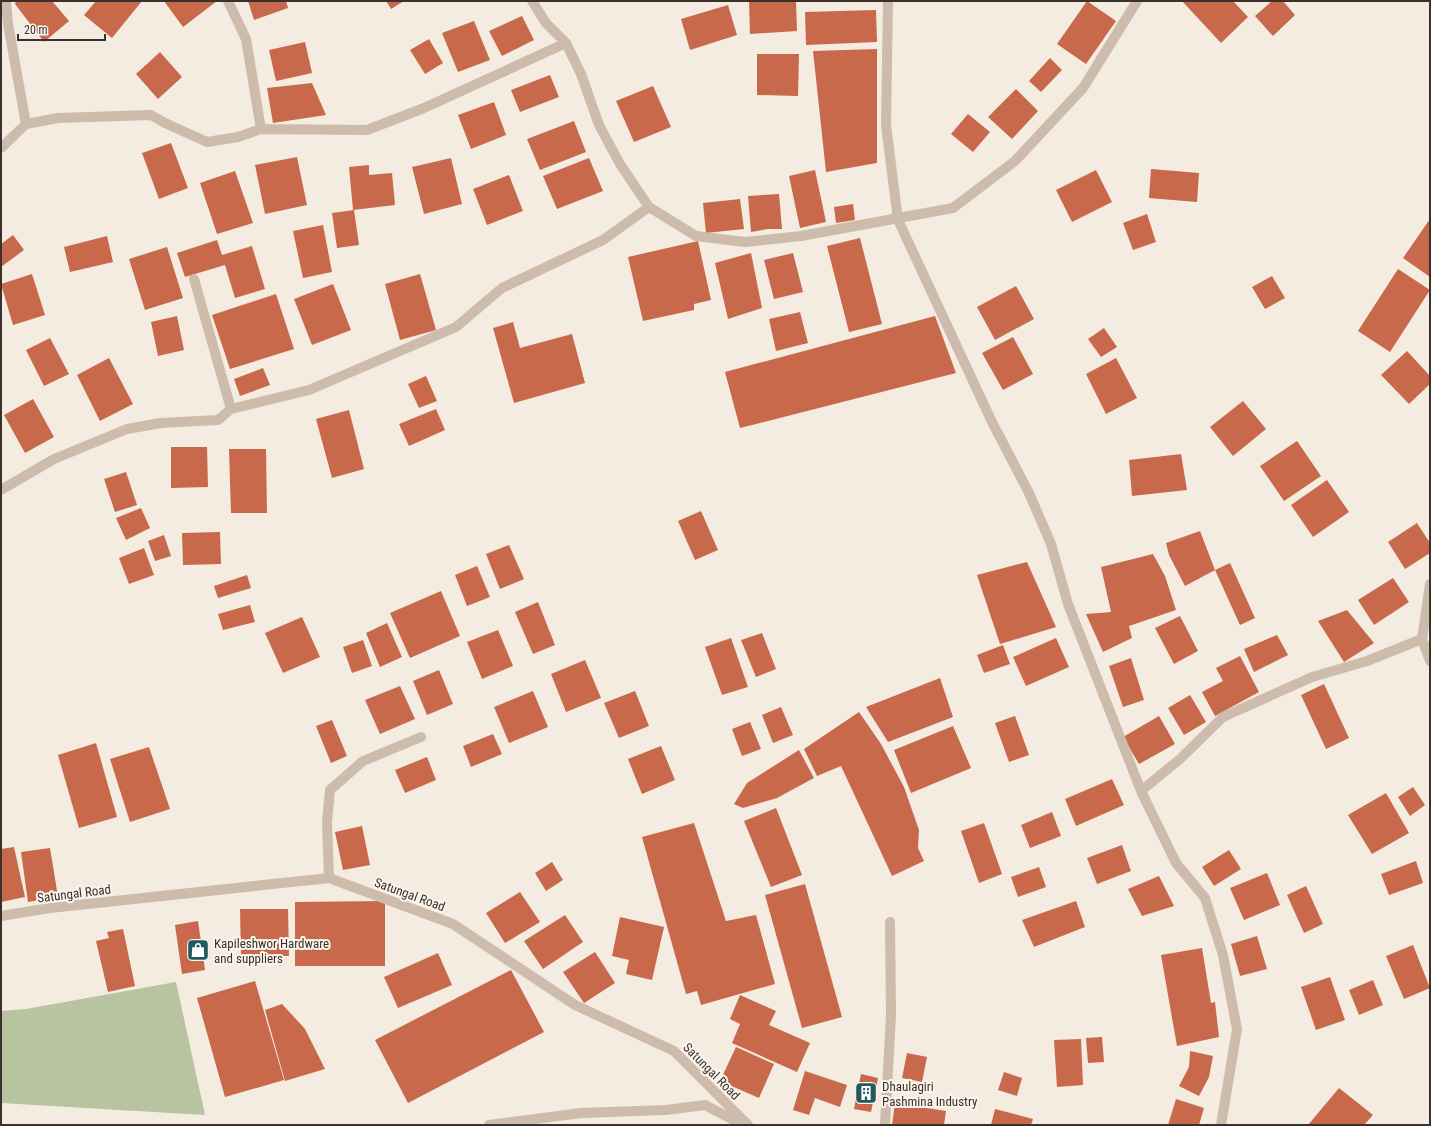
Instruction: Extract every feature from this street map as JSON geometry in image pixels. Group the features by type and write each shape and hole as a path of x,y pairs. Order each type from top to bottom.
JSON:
{"street":[{"path":"6,1 4,25 26,124"},
{"path":"228,1 246,39 261,128"},
{"path":"532,1 546,23 566,43 581,74 599,125 620,164 649,207 696,236 745,242 801,236 898,220 953,208 1015,162 1084,88 1137,1"},
{"path":"888,1 886,125 898,220 992,422 1029,493 1051,544 1068,604 1141,791 1176,863 1205,898 1223,955 1237,1029 1221,1125"},
{"path":"1,148 26,124 58,118 151,115 207,142 238,137 261,128 367,130 424,108 566,43"},
{"path":"1,490 54,459 127,429 161,423 218,420 230,409 309,390 456,327 502,288 603,240 649,207"},
{"path":"194,279 230,409"},
{"path":"1430,584 1422,639 1430,661"},
{"path":"1141,791 1180,759 1223,717 1312,677 1367,661 1422,639"},
{"path":"329,878 327,822 330,790 363,761 421,737"},
{"name":"Satungal Road","path":"1,916 50,908 329,878 453,924 575,1005 674,1051 748,1125"},
{"path":"886,1125 891,1015 890,922"},
{"path":"489,1125 581,1113 666,1110 704,1105 743,1125"}],"green space":[{"path":"176,982 205,1115 1,1103 1,1011 26,1009"}],"building":[{"path":"16,1 52,1 69,21 44,42 15,4"},
{"path":"96,1 142,1 112,38 84,15"},
{"path":"164,1 217,1 183,27"},
{"path":"248,1 286,1 288,8 254,20"},
{"path":"386,1 404,1 391,9"},
{"path":"749,1 796,1 797,31 750,34"},
{"path":"1087,1 1116,21 1086,64 1057,44"},
{"path":"1182,1 1233,1 1248,17 1221,43"},
{"path":"1272,1 1283,1 1295,15 1273,36 1255,16"},
{"path":"728,5 737,35 690,50 681,19"},
{"path":"876,10 877,42 806,45 805,12"},
{"path":"522,16 534,40 502,56 489,31"},
{"path":"474,21 490,60 458,72 442,33"},
{"path":"429,39 443,63 425,74 410,50"},
{"path":"305,42 312,73 276,81 269,50"},
{"path":"877,49 877,163 826,172 813,51"},
{"path":"160,52 182,77 158,99 136,74"},
{"path":"757,54 799,54 798,96 757,95"},
{"path":"1050,58 1062,70 1041,92 1029,81"},
{"path":"550,75 559,97 520,112 511,90"},
{"path":"312,83 326,115 273,123 267,88"},
{"path":"653,86 671,127 634,142 616,101"},
{"path":"1016,89 1038,111 1012,139 988,117"},
{"path":"494,102 506,135 471,149 458,115"},
{"path":"968,114 990,132 973,152 951,134"},
{"path":"574,121 586,152 540,170 527,139"},
{"path":"171,143 188,188 159,199 142,153"},
{"path":"297,157 307,205 265,214 255,165"},
{"path":"451,158 462,204 424,214 412,167"},
{"path":"589,158 603,191 557,209 543,176"},
{"path":"369,165 369,175 392,173 395,205 353,210 349,167"},
{"path":"1151,169 1199,173 1197,202 1149,198"},
{"path":"815,170 826,222 800,228 789,176"},
{"path":"1096,170 1112,202 1072,222 1056,190"},
{"path":"235,171 253,223 217,234 200,183"},
{"path":"509,175 523,211 487,225 473,189"},
{"path":"779,194 782,229 768,229 751,232 748,196"},
{"path":"740,199 744,229 706,233 703,203"},
{"path":"853,204 855,220 836,223 834,207"},
{"path":"354,210 359,245 337,248 332,213"},
{"path":"1147,214 1156,242 1133,250 1123,223"},
{"path":"1430,219 1430,277 1403,258"},
{"path":"323,225 332,272 303,278 293,231"},
{"path":"13,235 24,250 1,267 1,244"},
{"path":"107,236 113,262 70,272 64,247"},
{"path":"860,238 882,324 849,332 827,246"},
{"path":"217,240 222,255 252,246 265,289 235,298 225,265 185,277 177,253"},
{"path":"698,241 711,300 694,304 694,310 643,321 628,257"},
{"path":"167,247 183,298 145,310 129,259"},
{"path":"751,253 762,308 728,319 715,263"},
{"path":"793,253 803,292 774,299 764,260"},
{"path":"1398,269 1430,290 1390,352 1358,331"},
{"path":"32,274 45,315 13,325 1,284"},
{"path":"420,274 436,330 400,340 385,284"},
{"path":"1272,276 1285,298 1265,309 1252,287"},
{"path":"333,284 351,330 312,345 294,299"},
{"path":"1016,286 1034,319 995,340 977,307"},
{"path":"276,294 294,349 230,369 212,315"},
{"path":"800,312 808,343 776,351 769,319"},
{"path":"177,316 184,350 158,356 151,322"},
{"path":"935,316 956,373 740,428 725,372"},
{"path":"513,322 520,348 572,334 585,383 514,403 493,328"},
{"path":"1104,328 1117,347 1101,357 1088,339"},
{"path":"1013,337 1033,374 1003,390 982,353"},
{"path":"50,338 69,374 44,386 26,350"},
{"path":"1407,351 1430,376 1430,384 1409,404 1381,375"},
{"path":"109,358 133,404 100,421 77,375"},
{"path":"1116,358 1137,398 1106,414 1086,374"},
{"path":"263,368 270,385 240,396 234,379"},
{"path":"426,376 437,401 419,408 408,384"},
{"path":"33,399 54,437 25,453 4,415"},
{"path":"1243,401 1266,429 1233,456 1210,427"},
{"path":"436,409 445,430 409,446 399,424"},
{"path":"349,410 364,469 332,478 316,419"},
{"path":"1297,441 1321,476 1284,501 1260,466"},
{"path":"171,447 207,447 208,487 171,488"},
{"path":"229,449 266,449 267,513 231,513"},
{"path":"1181,454 1187,490 1132,496 1129,460"},
{"path":"126,472 137,505 115,512 104,479"},
{"path":"1327,480 1349,512 1313,537 1291,505"},
{"path":"141,508 150,528 126,540 116,518"},
{"path":"701,511 718,550 695,560 678,521"},
{"path":"1417,523 1430,543 1430,553 1405,569 1388,542"},
{"path":"1200,531 1215,570 1185,586 1169,555 1166,543"},
{"path":"220,532 221,564 183,565 182,533"},
{"path":"164,535 171,556 155,561 148,541"},
{"path":"509,545 524,579 500,589 486,554"},
{"path":"144,548 154,575 129,584 119,558"},
{"path":"1153,554 1165,576 1176,610 1129,626 1132,638 1103,652 1086,614 1111,612 1101,567"},
{"path":"1027,562 1056,627 1000,644 977,575"},
{"path":"1230,563 1255,618 1240,625 1215,570"},
{"path":"477,566 490,597 467,606 455,575"},
{"path":"247,575 251,588 218,598 214,586"},
{"path":"1393,578 1409,602 1374,625 1358,600"},
{"path":"441,591 460,636 410,658 390,613"},
{"path":"538,602 555,645 533,654 515,612"},
{"path":"250,605 255,622 223,630 218,614"},
{"path":"1347,610 1374,643 1344,662 1318,621"},
{"path":"1180,616 1198,651 1174,664 1155,628"},
{"path":"302,617 320,657 283,673 265,633"},
{"path":"387,623 402,657 380,667 366,633"},
{"path":"498,630 513,666 482,679 467,642"},
{"path":"762,633 776,669 756,677 741,640"},
{"path":"1277,635 1288,655 1254,672 1244,649"},
{"path":"731,638 748,687 722,695 705,647"},
{"path":"1056,638 1069,667 1026,686 1013,657"},
{"path":"363,640 372,666 352,673 343,647"},
{"path":"1003,645 1010,664 984,673 977,655"},
{"path":"1240,656 1259,692 1215,716 1202,692 1223,681 1216,668"},
{"path":"1131,658 1144,700 1123,707 1109,666"},
{"path":"585,660 601,698 566,712 551,674"},
{"path":"439,670 453,704 427,715 413,681"},
{"path":"940,678 953,717 888,742 866,707"},
{"path":"1324,684 1349,738 1326,749 1301,695"},
{"path":"400,686 415,719 380,734 365,700"},
{"path":"533,691 548,727 509,743 494,707"},
{"path":"635,691 649,726 619,738 604,703"},
{"path":"1190,695 1206,722 1184,735 1168,708"},
{"path":"781,707 793,735 773,743 762,715"},
{"path":"859,712 881,744 904,787 919,830 918,848 924,861 892,876 841,766 817,776 804,749"},
{"path":"1015,716 1029,755 1009,762 995,723"},
{"path":"1159,716 1175,744 1139,764 1123,737"},
{"path":"332,720 347,756 331,763 316,726"},
{"path":"750,722 761,749 742,756 732,729"},
{"path":"953,726 971,768 911,793 894,750"},
{"path":"493,734 502,754 471,767 463,746"},
{"path":"96,743 117,817 79,828 58,755"},
{"path":"661,746 675,780 642,794 628,759"},
{"path":"149,747 170,809 130,822 110,759"},
{"path":"799,750 814,778 777,798 743,808 734,804 747,783"},
{"path":"427,757 436,780 405,793 395,770"},
{"path":"1112,779 1124,805 1076,826 1065,799"},
{"path":"1413,787 1425,805 1410,816 1398,797"},
{"path":"1386,793 1409,833 1372,854 1348,815"},
{"path":"776,808 802,875 771,887 744,821"},
{"path":"1052,812 1061,836 1030,848 1021,825"},
{"path":"694,823 726,921 756,915 775,984 701,1005 697,991 686,994 642,837"},
{"path":"984,823 1002,874 979,883 961,831"},
{"path":"362,826 370,865 343,870 335,832"},
{"path":"1122,845 1131,871 1097,884 1087,858"},
{"path":"14,847 25,897 1,902 1,849"},
{"path":"50,848 58,897 28,902 21,852"},
{"path":"1229,850 1241,869 1214,886 1202,867"},
{"path":"1416,861 1423,883 1389,895 1381,874"},
{"path":"552,862 563,880 546,891 535,873"},
{"path":"1039,867 1046,887 1018,897 1011,877"},
{"path":"1267,873 1280,905 1244,920 1230,888"},
{"path":"1159,876 1174,906 1142,916 1128,889"},
{"path":"805,884 842,1017 802,1028 765,895"},
{"path":"1306,886 1323,924 1304,933 1287,895"},
{"path":"520,892 540,922 505,943 486,913"},
{"path":"385,901 385,966 295,966 295,902"},
{"path":"1076,901 1085,927 1034,947 1022,920"},
{"path":"240,909 288,909 289,956 241,956"},
{"path":"565,915 583,942 543,969 524,941"},
{"path":"620,917 664,927 652,980 626,974 629,960 612,956"},
{"path":"198,921 205,970 182,974 175,925"},
{"path":"123,929 135,986 108,992 96,941 109,938 107,932"},
{"path":"1257,936 1267,969 1240,976 1231,944"},
{"path":"1413,945 1430,988 1404,999 1386,956"},
{"path":"1202,948 1211,1003 1215,1002 1219,1037 1177,1046 1161,955"},
{"path":"595,952 615,983 584,1003 563,972"},
{"path":"438,953 452,985 398,1008 384,977"},
{"path":"511,970 544,1032 408,1103 375,1040"},
{"path":"1330,977 1345,1020 1316,1030 1301,987"},
{"path":"1373,980 1383,1005 1359,1015 1349,990"},
{"path":"255,981 284,1080 225,1097 197,998"},
{"path":"740,995 776,1011 769,1025 810,1043 797,1072 732,1043 740,1024 730,1019"},
{"path":"282,1004 305,1029 325,1069 285,1081 265,1010"},
{"path":"1102,1037 1104,1062 1088,1063 1086,1038"},
{"path":"1081,1039 1083,1085 1057,1087 1054,1040"},
{"path":"736,1047 774,1064 759,1098 720,1081"},
{"path":"1190,1051 1213,1056 1209,1077 1199,1096 1179,1086 1189,1067"},
{"path":"907,1053 927,1057 922,1082 902,1078"},
{"path":"805,1071 847,1085 840,1107 815,1098 809,1115 793,1110"},
{"path":"1004,1072 1022,1078 1017,1096 998,1090"},
{"name":"Dhaulagiri Pashmina Industry","path":"861,1074 878,1078 871,1112 854,1109"},
{"path":"1339,1088 1373,1115 1364,1125 1308,1125"},
{"path":"1176,1099 1204,1108 1199,1125 1168,1125"},
{"path":"895,1103 946,1111 944,1125 892,1125"},
{"path":"995,1109 1033,1119 1031,1125 991,1125"}],"place":[{"name":"Kapileshwor Hardware and suppliers","path":"198,950"},
{"name":"Dhaulagiri Pashmina Industry","path":"866,1093"}]}
